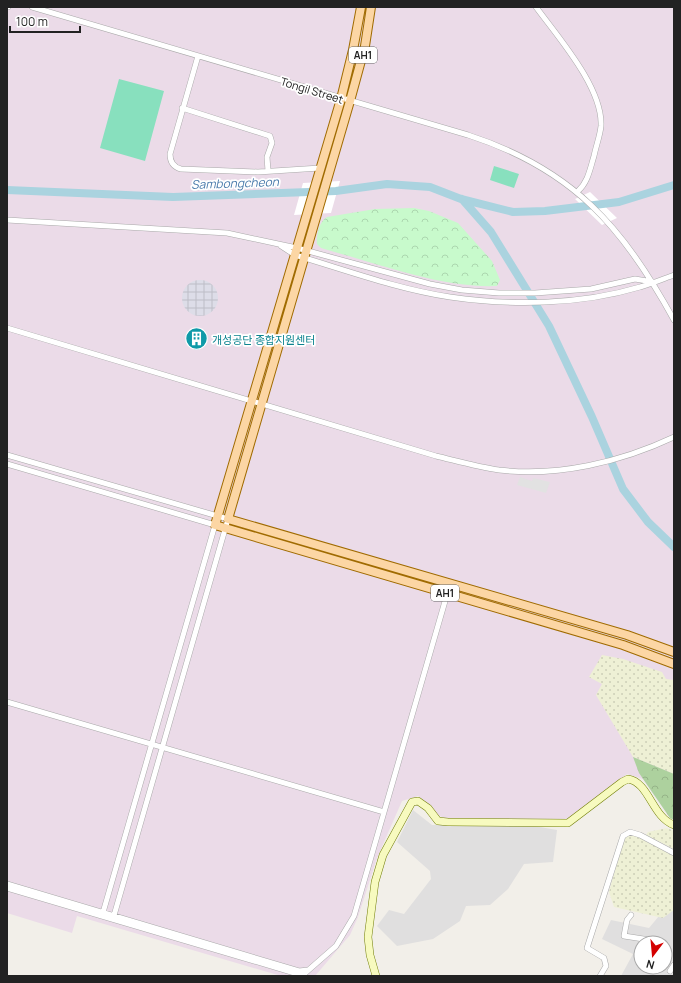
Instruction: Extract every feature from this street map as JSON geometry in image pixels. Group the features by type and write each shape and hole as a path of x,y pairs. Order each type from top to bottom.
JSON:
{"main road":[{"name":"AH1","path":"361,7 356,39 341,99 215,525 623,645 674,664"},
{"name":"AH1","path":"371,7 364,46 350,101 228,519 627,635 674,652"}],"street":[{"name":"Tongil Street","path":"32,7 341,99 482,139 540,167 578,191 609,222 653,282 674,320"},
{"path":"536,7 586,78 594,92 598,106 600,134 587,181 578,191"},
{"path":"198,56 170,154 171,162 176,168 229,172 320,168"},
{"path":"182,108 270,136 272,143 268,157 268,171"},
{"path":"7,220 198,230 240,235 278,245 430,293 462,298 519,302 592,298 640,287 674,275"},
{"path":"305,254 430,284 462,290 535,293 591,289 635,279 653,282"},
{"path":"7,328 436,456 499,470 554,471 614,459 648,448 674,437"},
{"path":"7,455 228,519 113,917"},
{"path":"7,464 215,525 102,914"},
{"path":"113,917 298,974 304,974 311,969 336,946 354,916 450,584"},
{"path":"7,702 384,812"},
{"path":"376,976 370,955 368,937 375,882 383,855 412,802 418,801 428,808 438,821 568,823 628,778 638,782 662,819 674,824"},
{"path":"600,976 606,966 604,958 587,948 623,836 630,832 640,834 674,853"},
{"path":"7,884 102,914"},
{"path":"7,888 299,971 311,969"},
{"path":"631,915 627,920 624,936 633,937"}],"shaded area":[{"path":"7,7 674,7 674,820 670,818 643,779 627,774 568,819 444,818 434,813 431,806 418,796 402,801 377,858 358,917 350,935 315,976 281,976 77,916 72,933 7,913"},
{"path":"204,280 213,285 217,291 217,305 213,311 204,316 196,316 187,311 183,305 182,294 187,285 193,281"},
{"path":"520,477 532,481 533,478 550,482 546,493 517,485"},
{"path":"413,810 432,825 534,826 557,830 553,862 524,864 508,889 490,905 466,906 460,921 433,939 397,946 377,926 389,910 404,914 431,879 430,871 397,842"},
{"path":"674,898 674,976 621,976 633,954 602,939 611,920 649,928"}],"green space":[{"path":"119,79 164,91 145,161 100,148"},
{"path":"494,166 519,174 514,188 490,180"},
{"path":"414,208 429,211 458,223 492,261 500,280 497,286 457,284 416,276 321,248 317,244 320,225 327,217 375,209"},
{"path":"602,655 623,659 662,672 666,679 674,680 674,774 633,757 596,695 602,684 589,677"},
{"path":"633,757 674,774 674,820 670,818 639,773"},
{"path":"667,828 674,831 674,849 646,835 648,832"},
{"path":"628,836 636,836 674,855 674,910 663,918 614,907 609,892 623,840"}],"pier":[{"path":"340,181 331,213 294,215 303,183"},
{"path":"590,192 617,218 602,225 575,199"}],"waterway":[{"name":"Sambongcheon","path":"7,190 173,197 336,191 387,184 430,187 461,199 513,212 545,211 619,202 674,185"},
{"path":"462,199 491,232 549,326 592,417 623,489 648,522 674,547"}],"place":[{"name":"개성공단 종합지원센터","path":"196,339"}]}
